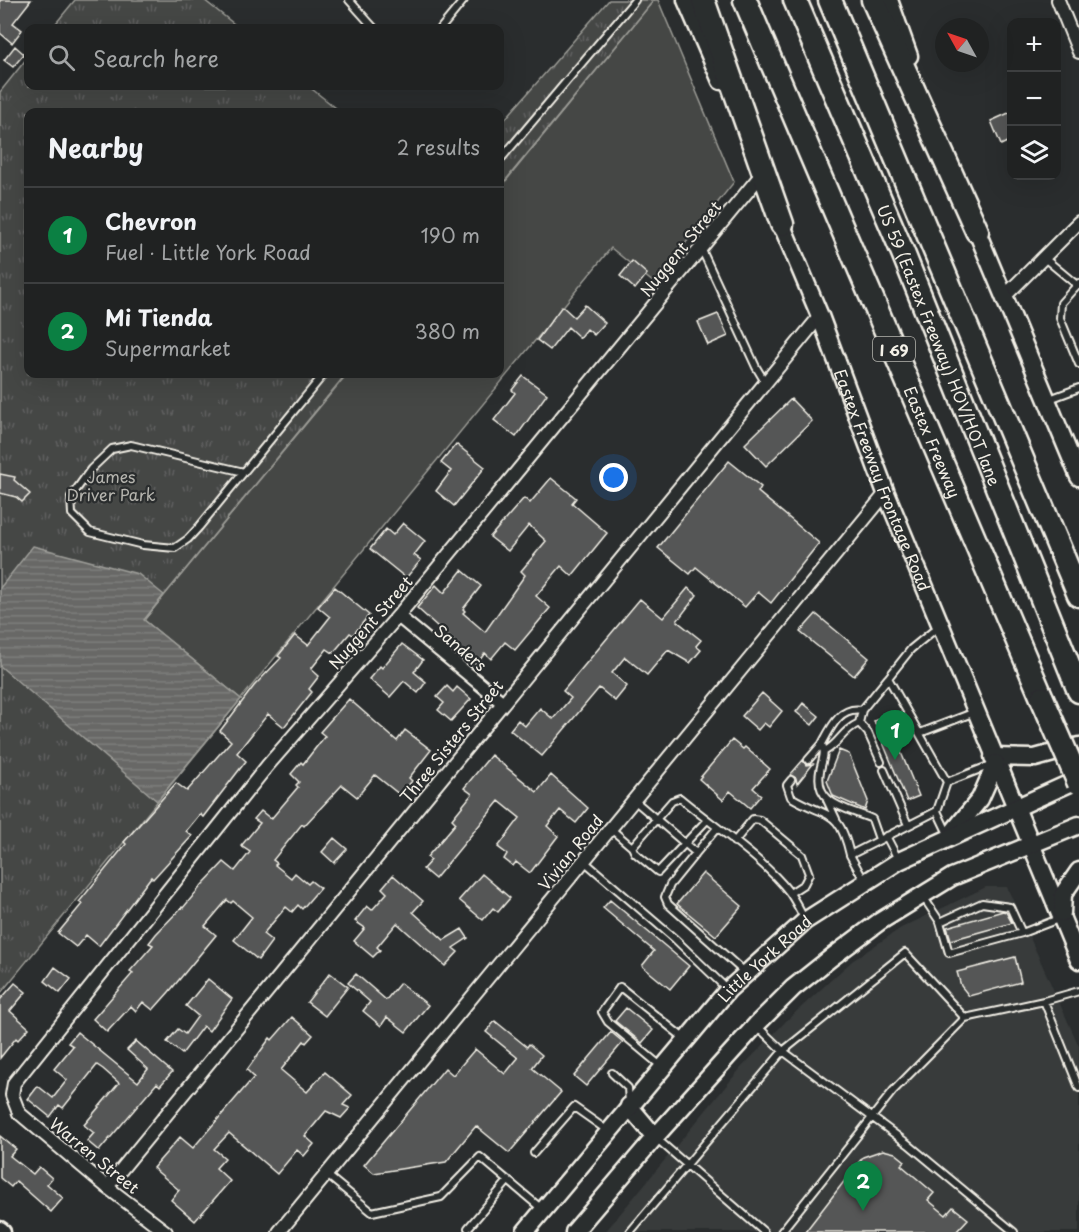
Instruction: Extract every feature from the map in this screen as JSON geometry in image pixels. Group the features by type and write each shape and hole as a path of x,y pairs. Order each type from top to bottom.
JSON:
{"highway":[{"path":"703,0 782,224"},
{"name":"Eastex Freeway","path":"745,0 1079,783"},
{"name":"US 59 (Eastex Freeway) HOV/HOT lane","path":"795,0 903,253 1077,687"},
{"path":"831,0 1079,595"},
{"path":"873,0 976,231"},
{"path":"1061,553 1079,574"}],"main road":[{"name":"Eastex Freeway Frontage Road","path":"686,0 820,316 886,493 1079,960"},
{"path":"889,0 976,231 1079,477"},
{"path":"949,837 980,799 995,760 1035,758 1079,746"},
{"name":"Little York Road","path":"525,1232 728,990 805,921 899,861 1079,779"},
{"path":"574,1232 655,1137 756,1025 824,963 922,894 952,878 1079,825"},
{"path":"1062,917 1062,894 1079,871"},
{"path":"629,1106 655,1137"}],"street":[{"path":"1058,0 1079,52"},
{"name":"Nuggent Street","path":"12,1095 14,1083 25,1066 246,792 398,615 761,175"},
{"path":"1003,298 1079,222"},
{"name":"Three Sisters Street","path":"107,1187 820,316"},
{"name":"Vivian Road","path":"279,1232 886,493"},
{"name":"Sanders","path":"398,615 503,703"},
{"name":"Warren Street","path":"12,1095 19,1113 107,1187 166,1232"}],"lane":[{"path":"350,0 371,24"},
{"path":"444,24 464,0"},
{"path":"504,155 635,0"},
{"path":"701,248 756,367 766,382"},
{"path":"1043,257 1078,285 1061,303 1060,318 1079,364"},
{"path":"244,472 131,445 112,449 91,469 71,497 72,514 90,532 143,545 175,548 188,539 244,472 321,378"},
{"path":"1046,400 1079,388"},
{"path":"859,723 862,710 911,649 941,625"},
{"path":"888,678 947,782"},
{"path":"808,760 843,713 853,708 862,710"},
{"path":"920,733 976,711"},
{"path":"825,751 833,747 846,728 859,723"},
{"path":"859,723 868,733 881,762"},
{"path":"822,744 825,751 819,781 822,794 844,829 850,855 865,882"},
{"path":"949,837 937,811 947,782 995,760"},
{"path":"884,770 908,825"},
{"path":"791,780 787,785 791,797 836,819"},
{"path":"632,847 672,801 680,798 778,878 790,893 805,921"},
{"path":"634,800 696,853"},
{"path":"827,800 872,819 879,839"},
{"path":"850,855 937,811"},
{"path":"734,842 753,819 760,820 802,855 809,874 804,884 790,893"},
{"path":"611,829 658,872 707,820"},
{"path":"717,828 670,885 665,897 668,904 725,952 745,973"},
{"path":"886,836 899,861"},
{"path":"584,861 675,939 728,990"},
{"path":"922,894 940,922 949,953 1022,933 1062,917"},
{"path":"940,922 982,903 991,903 1010,907 1022,933"},
{"path":"630,1232 783,1051 905,953 965,1018"},
{"path":"662,1068 604,1017 603,1007 620,987 686,1040"},
{"path":"781,1232 893,1091 965,1018 1079,991"},
{"path":"1044,1001 1079,1088"},
{"path":"756,1025 783,1051 908,1144 1014,1232"},
{"path":"612,1073 628,1088 629,1106"},
{"path":"534,1153 574,1107 608,1132"},
{"path":"655,1137 764,1232"},
{"path":"327,1175 372,1212 441,1197 480,1157 543,1210"},
{"path":"468,1228 508,1181"}],"shaded area":[{"path":"33,546 138,574 164,595 144,620 241,699 157,801 0,666 0,588"},
{"path":"986,887 1007,887 1079,1046 1079,1232 605,1232 740,1069 787,1020 852,961 901,928"}],"green space":[{"path":"75,0 204,0 234,24 55,24"},
{"path":"609,0 654,0 504,182 504,120"},
{"path":"654,0 658,0 734,182 654,283 611,248 241,699 144,620 344,378 504,378 504,183"},
{"name":"James Driver Park","path":"24,62 24,90 313,90 336,108 24,108 24,378 343,378 144,620 241,699 0,994 0,92"}],"building":[{"path":"0,0 31,0 13,23 22,30 12,43 0,33"},
{"path":"15,46 24,54 13,67 4,60"},
{"path":"1007,114 1007,142 1001,145 991,121"},
{"path":"632,261 647,274 635,289 620,276"},
{"path":"585,305 605,323 594,335 587,329 580,338 568,327 550,350 537,340 562,306 574,317"},
{"path":"718,314 728,336 708,345 698,322"},
{"path":"523,376 547,394 516,437 494,420 515,393 512,390"},
{"path":"791,399 812,421 766,466 745,444"},
{"path":"456,444 485,467 454,506 436,491 451,471 441,463"},
{"path":"729,461 761,487 758,492 819,543 771,603 758,592 745,607 696,567 690,574 658,548"},
{"path":"0,474 15,477 14,480 30,494 22,502 16,497 0,493"},
{"path":"551,478 576,498 572,503 607,533 572,576 561,566 536,596 550,608 515,650 505,642 491,659 485,653 476,665 456,648 458,645 417,608 436,585 444,593 462,570 481,586 463,609 465,611 463,613 485,632 525,575 521,571 546,541 529,525 508,551 490,537 524,498 530,503"},
{"path":"403,523 425,541 414,555 421,560 406,578 370,549 386,529 393,535"},
{"path":"335,587 369,615 353,635 350,633 333,653 327,649 311,669 319,676 309,689 312,692 284,727 268,714 237,753 246,761 203,817 200,814 186,831 192,836 153,879 151,877 99,946 86,935 76,947 58,933 82,904 79,902 126,844 124,842 176,783 187,791 231,741 220,731 254,686 281,658 278,656 295,635 308,645 330,617 318,607"},
{"path":"688,588 697,595 677,621 701,640 696,646 701,650 690,663 668,650 647,675 625,657 612,673 627,686 615,701 599,688 542,756 510,730 518,720 525,726 540,708 553,719 571,698 563,691 640,599 663,618"},
{"path":"816,614 869,658 854,676 800,632"},
{"path":"402,644 423,660 414,672 426,682 418,693 404,681 390,697 369,679 380,666 382,668"},
{"path":"447,686 453,692 457,687 471,699 451,721 438,710 444,703 437,697"},
{"path":"762,693 782,711 769,727 764,723 758,730 742,716"},
{"path":"349,699 397,741 405,730 431,750 409,778 412,781 400,795 375,775 357,797 342,785 304,826 302,824 273,860 277,863 275,865 291,878 295,873 308,884 311,881 320,888 302,909 298,905 292,912 286,907 263,934 272,941 258,960 234,940 252,917 233,901 231,903 227,900 205,926 216,935 153,1010 143,1002 136,1011 131,1006 107,1032 93,1019 133,973 130,971 153,945 149,943 156,934 224,862 235,871 250,852 241,846 260,823 254,819 261,811 271,819 298,787 296,785 299,782 291,774 301,762 303,764 325,736 320,732"},
{"path":"803,703 819,716 812,725 796,712"},
{"path":"886,716 919,796 907,801 874,721"},
{"path":"732,740 743,749 745,747 770,769 753,788 761,795 750,808 730,791 723,800 699,779"},
{"path":"839,750 849,754 868,801 865,810 833,796 827,781"},
{"path":"491,755 537,792 551,775 588,808 576,823 560,810 547,826 558,836 530,873 516,862 513,866 504,859 507,854 498,847 520,818 499,801 435,879 423,869 431,860 427,857 456,823 452,819 472,794 464,788"},
{"path":"803,760 806,765 813,764 797,784 796,778 790,775"},
{"path":"334,838 347,849 334,863 322,852"},
{"path":"703,873 742,906 716,936 677,904"},
{"path":"482,874 510,898 498,912 493,908 483,920 459,900"},
{"path":"393,875 423,901 413,912 444,940 462,929 468,938 453,948 458,952 445,966 397,923 377,947 380,950 373,957 354,941 365,928 355,921 367,906 372,910 387,893 382,888"},
{"path":"610,900 689,966 670,989 642,966 654,951 603,908"},
{"path":"1003,911 1012,923 951,940 947,927"},
{"path":"1015,957 1021,982 969,996 961,986 957,972"},
{"path":"55,967 71,979 60,993 45,981"},
{"path":"330,973 348,987 325,1016 307,1002"},
{"path":"356,974 386,1000 400,983 428,1005 406,1032 387,1017 381,1026 363,1011 370,1002 348,983"},
{"path":"208,979 232,999 209,1031 203,1026 182,1054 167,1042 178,1029 185,1034 198,1016 186,1006"},
{"path":"15,983 26,992 10,1011 29,1028 18,1040 16,1038 0,1058 0,1000"},
{"path":"626,1008 653,1030 642,1043 615,1021"},
{"path":"292,1017 313,1035 306,1043 304,1041 281,1070 307,1092 325,1072 352,1095 343,1105 350,1108 341,1118 326,1111 305,1136 314,1144 304,1156 297,1150 277,1174 229,1133 214,1149 225,1158 216,1168 230,1181 195,1221 171,1200 179,1190 153,1168 180,1137 193,1148 254,1077 247,1070 270,1038 272,1040"},
{"path":"495,1021 527,1047 529,1044 542,1055 532,1068 561,1092 509,1153 476,1126 446,1162 374,1173 364,1165 445,1068 453,1075 475,1049 505,1074 518,1058 486,1032"},
{"path":"77,1032 138,1082 148,1069 127,1050 136,1041 172,1072 160,1086 157,1083 99,1151 87,1141 94,1133 84,1125 119,1083 103,1069 97,1065 63,1108 59,1105 50,1117 28,1099 38,1086 53,1098 67,1080 54,1069 73,1046 68,1043"},
{"path":"611,1032 623,1042 586,1086 574,1076"},
{"path":"0,1136 16,1149 10,1156 33,1174 39,1167 52,1178 47,1184 63,1198 51,1212 16,1181 11,1187 0,1178"},
{"path":"883,1150 895,1153 905,1161 901,1165 934,1193 928,1200 946,1215 953,1207 968,1219 956,1232 805,1232 863,1157"}],"place":[{"name":"Chevron","path":"895,760"},
{"name":"Mi Tienda","path":"863,1211"}]}
